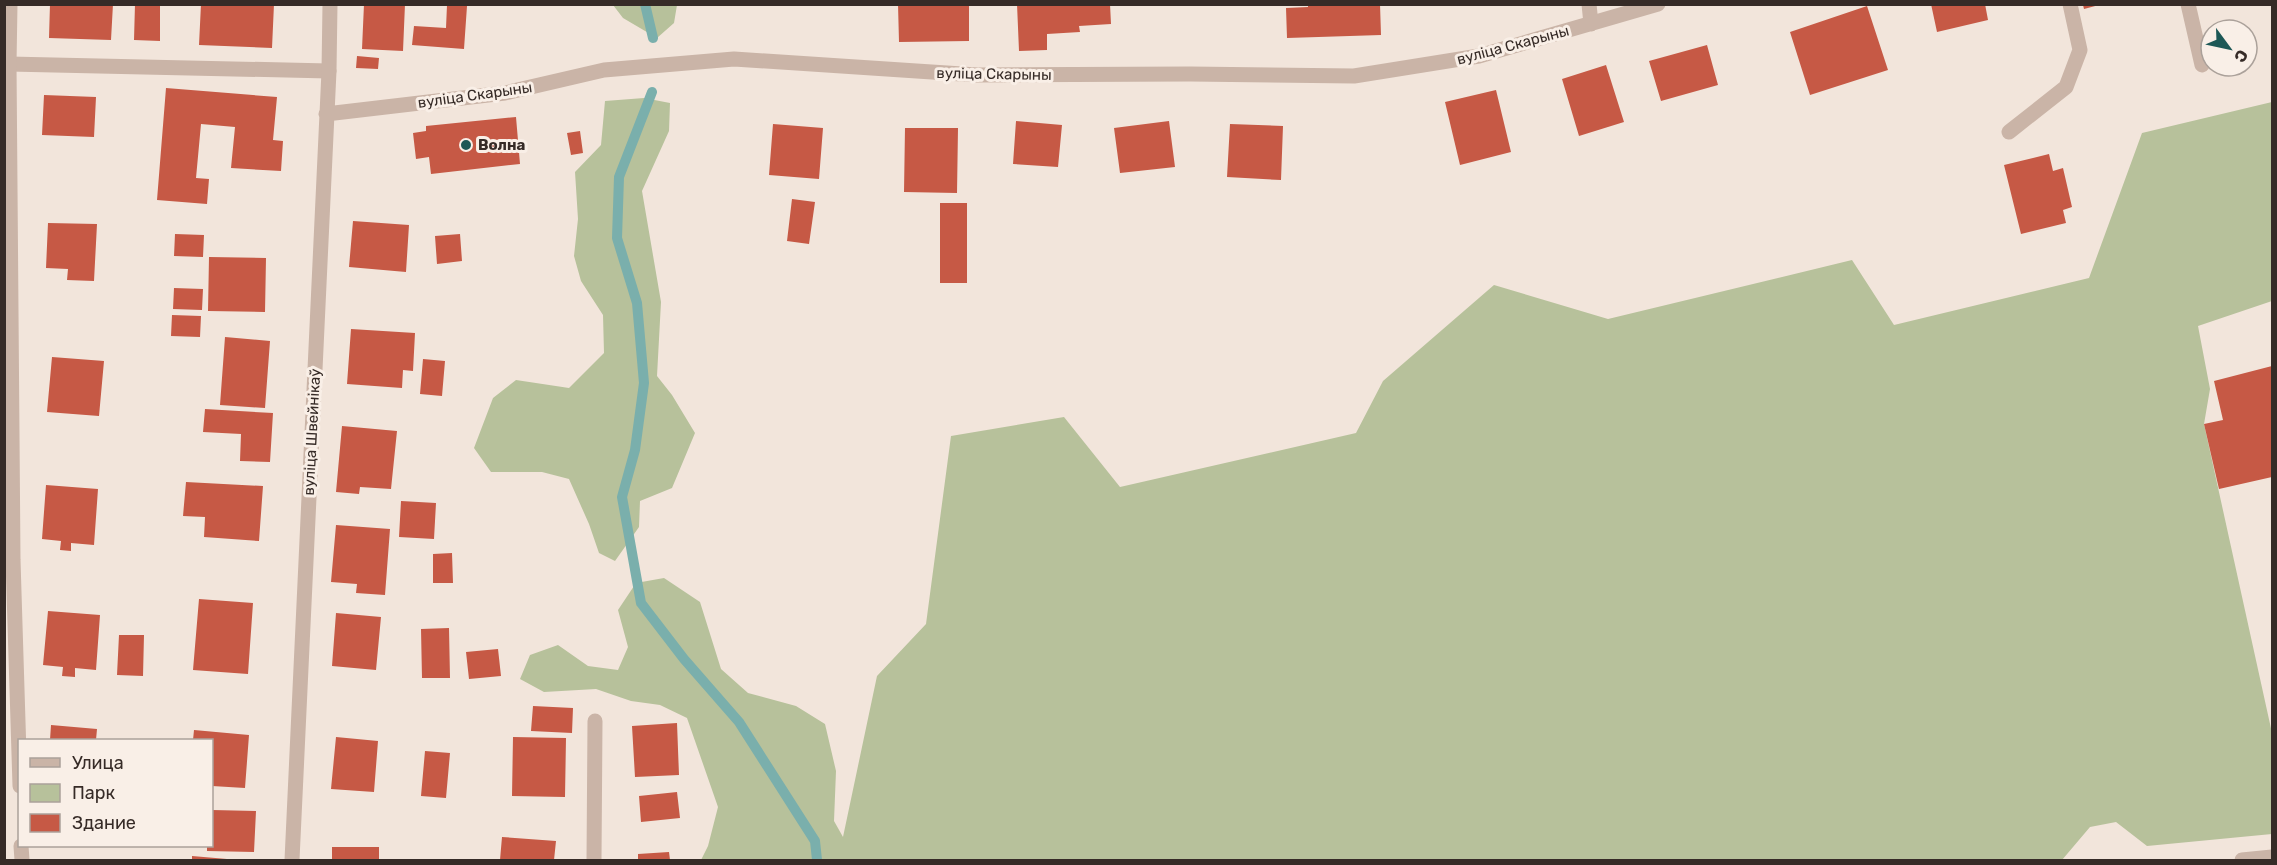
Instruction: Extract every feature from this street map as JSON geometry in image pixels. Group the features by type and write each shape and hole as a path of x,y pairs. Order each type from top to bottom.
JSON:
{"street":[{"path":"10,4 8,560 18,748"},
{"name":"вуліца Швейнікаў","path":"292,861 326,114 330,71 330,4"},
{"path":"1589,4 1591,24"},
{"name":"вуліца Скарыны","path":"326,114 505,93 604,70 734,59 977,75 1354,76 1479,56 1658,4"},
{"path":"2009,132 2066,87 2079,50 2070,4"},
{"path":"2188,4 2199,52"},
{"path":"9,64 330,71"},
{"path":"594,861 595,721"},
{"path":"2242,861 2272,857"}],"green space":[{"path":"613,5 677,5 674,23 657,38 623,18"},
{"path":"644,98 670,103 669,131 642,191 661,302 657,376 672,395 695,433 672,488 640,501 639,527 615,561 599,553 569,479 542,472 491,472 474,448 493,398 516,380 569,388 604,353 603,315 581,281 574,256 578,219 575,172 601,145 605,101"},
{"path":"2272,102 2272,301 2198,326 2210,389 2204,424 2272,733 2272,834 2147,846 2116,822 2090,827 2062,860 701,860 708,846 718,807 687,718 660,705 631,701 596,689 544,692 520,679 530,655 558,645 588,666 618,670 628,647 618,610 636,583 664,578 700,602 721,669 748,693 796,706 825,724 836,771 834,821 843,837 877,676 926,624 951,436 1064,417 1120,487 1356,433 1383,381 1494,285 1608,319 1852,260 1894,325 2089,278 2142,133"}],"building":[{"path":"50,4 113,4 111,40 49,38"},
{"path":"135,4 160,4 160,41 134,40"},
{"path":"201,4 274,4 272,48 199,45"},
{"path":"364,4 405,4 403,51 362,49"},
{"path":"898,4 969,4 969,41 899,42"},
{"path":"1017,4 1110,4 1111,24 1079,26 1080,32 1047,34 1047,50 1019,51"},
{"path":"1308,4 1380,4 1381,35 1287,38 1286,8 1308,7"},
{"path":"1931,4 1985,4 1988,20 1937,32"},
{"path":"447,5 467,6 464,49 412,45 414,26 446,28"},
{"path":"2083,5 2099,5 2084,9"},
{"path":"1867,6 1888,70 1810,95 1790,32"},
{"path":"1707,45 1718,85 1661,101 1649,61"},
{"path":"357,56 379,58 378,69 356,68"},
{"path":"1606,65 1624,122 1579,136 1562,79"},
{"path":"166,88 277,97 273,140 283,141 281,171 231,168 235,127 201,124 196,178 209,179 207,204 157,200"},
{"path":"1496,90 1511,152 1460,165 1445,102"},
{"path":"44,95 96,97 94,137 42,135"},
{"name":"Волна","path":"516,117 520,164 431,174 429,157 416,159 413,133 426,131 426,126"},
{"path":"1016,121 1062,125 1058,167 1013,164"},
{"path":"1169,121 1175,167 1120,173 1114,128"},
{"path":"773,124 823,128 819,179 769,175"},
{"path":"1230,124 1283,126 1281,180 1227,177"},
{"path":"905,128 958,128 957,193 904,192"},
{"path":"580,131 583,153 571,155 567,133"},
{"path":"2049,154 2053,171 2063,168 2072,207 2063,210 2066,223 2021,234 2004,165"},
{"path":"792,199 815,202 809,244 787,241"},
{"path":"940,203 967,203 967,283 940,283"},
{"path":"353,221 409,225 406,272 349,267"},
{"path":"48,223 97,224 94,281 67,280 68,269 46,268"},
{"path":"175,234 204,235 203,257 174,256"},
{"path":"460,234 462,261 437,264 435,236"},
{"path":"209,257 266,258 265,312 208,311"},
{"path":"174,288 203,289 202,310 173,309"},
{"path":"172,315 201,316 200,337 171,336"},
{"path":"351,329 415,333 413,371 403,370 402,388 347,384"},
{"path":"225,337 270,341 265,408 220,405"},
{"path":"52,357 104,361 99,416 47,412"},
{"path":"423,359 445,361 442,396 420,394"},
{"path":"2272,366 2272,477 2219,489 2204,424 2223,420 2214,381"},
{"path":"205,409 273,413 270,462 240,461 241,434 203,432"},
{"path":"342,426 397,431 391,489 360,487 359,494 336,492"},
{"path":"186,482 263,486 259,541 204,537 205,517 183,516"},
{"path":"46,485 98,489 94,545 71,543 71,551 60,550 61,541 42,539"},
{"path":"401,501 436,503 434,539 399,537"},
{"path":"336,525 390,529 385,595 356,593 357,584 331,582"},
{"path":"452,553 453,583 433,583 433,554"},
{"path":"199,599 253,603 248,674 193,670"},
{"path":"48,611 100,615 96,670 75,668 75,677 62,676 63,667 43,665"},
{"path":"336,613 381,617 376,670 332,666"},
{"path":"449,628 450,678 422,678 421,629"},
{"path":"119,635 144,635 143,676 117,675"},
{"path":"498,649 501,676 469,679 466,652"},
{"path":"533,706 573,708 572,733 531,731"},
{"path":"677,723 679,775 635,777 632,726"},
{"path":"51,725 97,729 96,739 50,739"},
{"path":"194,730 249,735 245,788 213,786 213,739 193,739"},
{"path":"336,737 378,741 374,792 331,789"},
{"path":"513,737 566,738 565,797 512,796"},
{"path":"425,751 450,753 446,798 421,796"},
{"path":"677,792 680,818 641,822 639,796"},
{"path":"213,810 256,811 254,852 207,851 207,847 213,847"},
{"path":"502,837 556,841 554,860 500,860"},
{"path":"332,847 379,847 379,860 332,860"},
{"path":"669,852 670,860 638,860 638,854"},
{"path":"192,856 227,859 227,860 192,860"}],"waterway":[{"path":"645,4 653,38"},
{"path":"652,92 619,177 617,238 637,303 644,383 635,450 622,497 641,603 684,659 739,722 815,841 817,860"}],"place":[{"name":"Волна","path":"466,145"}]}
